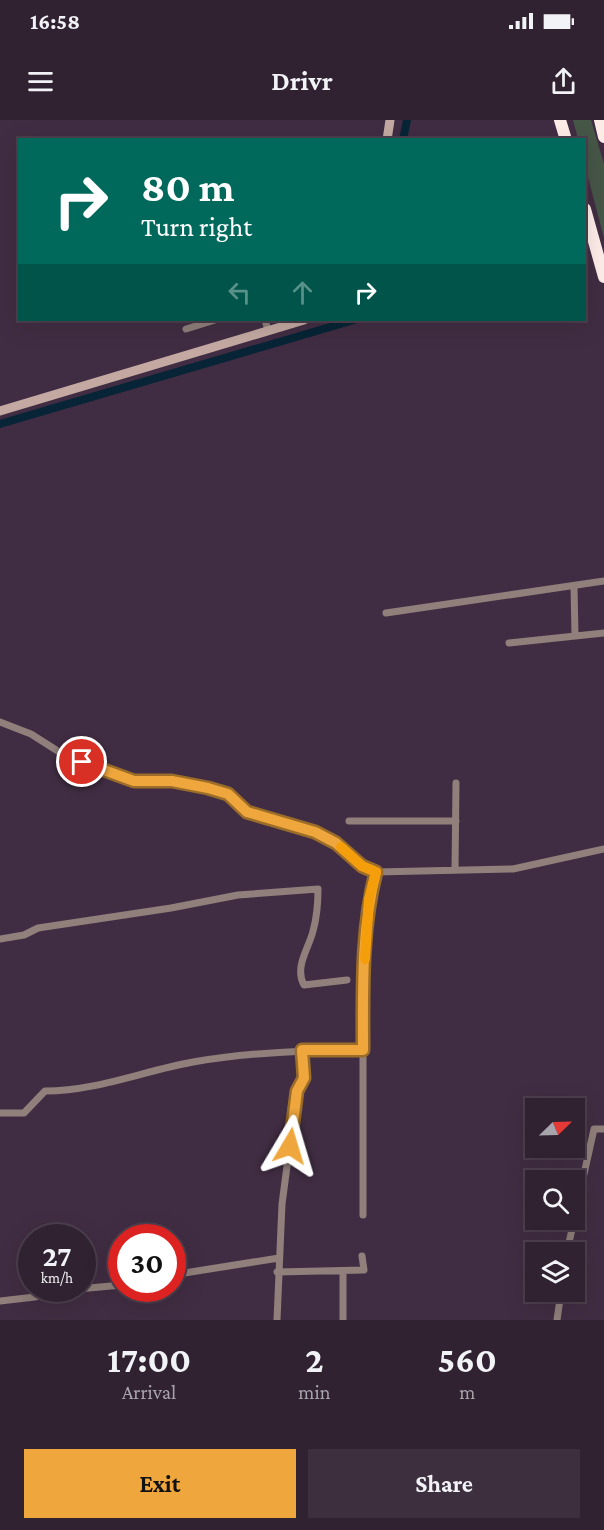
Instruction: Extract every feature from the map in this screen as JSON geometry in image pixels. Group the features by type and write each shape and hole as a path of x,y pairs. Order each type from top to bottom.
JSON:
{"highway":[{"path":"560,120 565,138"},
{"path":"600,120 604,137"},
{"path":"586,213 604,277"}],"main road":[{"path":"387,138 390,120"},
{"path":"0,411 300,321"}],"street":[{"path":"186,329 212,321"},
{"path":"265,321 268,330"},
{"path":"386,613 604,581"},
{"path":"574,586 575,636"},
{"path":"509,643 604,633"},
{"path":"0,722 31,734 64,755 134,781 172,781 228,794 247,812 315,832 336,843 362,866 376,872 513,869 604,849"},
{"path":"455,870 456,783"},
{"path":"349,821 456,821"},
{"path":"363,1215 363,979 369,899 376,872"},
{"path":"0,939 24,935 38,928 171,908 238,895 318,889 318,907 313,933 301,963 300,978 304,985 347,980"},
{"path":"277,1320 277,1272 282,1204 297,1091 304,1078 302,1050"},
{"path":"0,1113 24,1113 45,1091 69,1091 194,1062 275,1051 363,1050"},
{"path":"585,1170 594,1129 604,1129"},
{"path":"277,1272 364,1270 362,1256"},
{"path":"186,1273 279,1258"},
{"path":"343,1320 344,1271"},
{"path":"0,1301 34,1297 56,1291 108,1286"},
{"path":"557,1320 560,1302"}],"green space":[{"path":"573,120 591,120 604,164 604,238 586,170 586,138 578,138"}],"waterway":[{"path":"403,138 407,120"},
{"path":"0,424 351,321"}],"slow traffic":[{"path":"341,847 362,866 376,872 369,899 365,959"}],"route":[{"path":"82,762 134,781 172,781 228,794 247,812 315,832 336,843 362,866 376,872 369,899 363,979 363,1050 302,1050 304,1078 297,1091 290,1146"}]}
